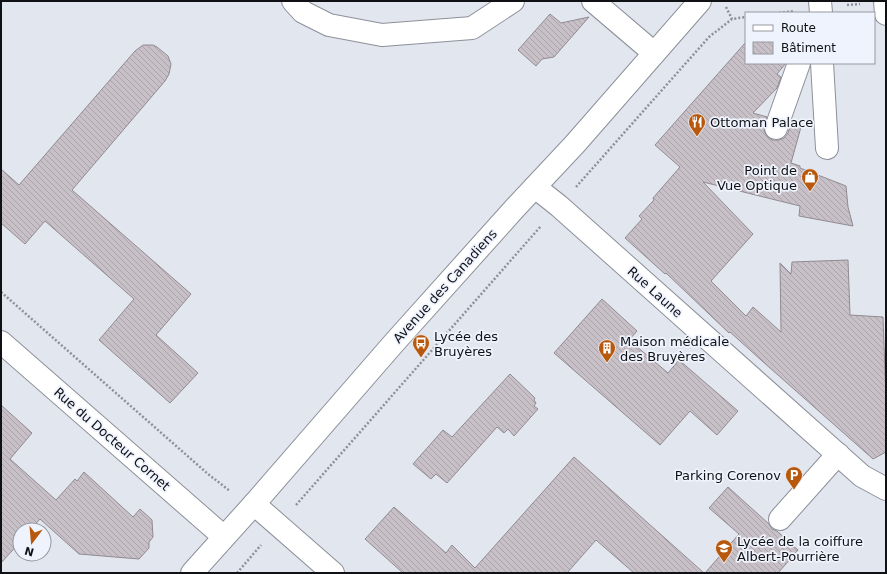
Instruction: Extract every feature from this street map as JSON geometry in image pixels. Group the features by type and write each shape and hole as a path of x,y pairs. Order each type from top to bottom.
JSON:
{"street":[{"path":"293,1 303,12 330,25 382,35 472,28 513,1"},
{"path":"593,1 654,53"},
{"name":"Avenue des Canadiens","path":"192,573 393,344 700,1"},
{"path":"820,1 821,12"},
{"path":"885,1 886,14"},
{"path":"776,128 799,64"},
{"path":"822,64 827,148"},
{"name":"Rue Laune","path":"535,186 862,476 886,489"},
{"name":"Rue du Docteur Cornet","path":"1,342 224,537"},
{"path":"780,519 838,454"},
{"path":"254,504 332,573"}],"path":[{"path":"237,573 709,37 732,19 745,17"},
{"path":"1,292 208,474"}],"building":[{"path":"550,14 561,23 589,17 554,57 542,59 536,66 518,50"},
{"path":"745,43 745,64 785,64 777,74 781,77 777,88 753,113 767,117 764,131 772,140 784,138 788,133 791,124 801,127 791,163 846,186 848,207 853,226 799,216 800,206 703,182 753,234 711,281 746,316 753,307 781,332 780,263 791,274 792,262 848,260 850,315 883,317 886,452 873,459 730,332 729,333 666,273 665,274 625,238 642,219 639,216 654,200 653,198 680,167 655,145"},
{"path":"143,45 153,45 168,56 171,64 169,74 165,81 72,190 191,294 156,335 198,373 170,403 99,340 134,299 45,221 25,244 1,223 1,169 19,185 135,51"},
{"path":"602,299 637,331 629,340 668,373 679,360 738,411 717,435 690,411 660,445 554,353"},
{"path":"510,374 535,398 534,400 536,403 534,406 538,409 514,436 508,429 504,433 497,427 447,483 436,474 431,479 413,464 443,430 452,437"},
{"path":"1,405 32,433 10,459 56,500 75,479 77,481 84,472 133,517 140,509 152,520 153,537 149,542 149,548 139,559 79,554 52,530 52,522 43,522 40,519 37,522 12,522 12,551 1,563"},
{"path":"574,457 704,573 634,573 596,540 567,573 403,573 365,539 394,507 446,553 452,545 475,568"},
{"path":"728,487 769,524 772,529 777,531 798,550 778,573 705,573 739,534 709,508"}],"place":[{"name":"Ottoman Palace","path":"697,137"},
{"name":"Point de Vue Optique","path":"810,192"},
{"name":"Lycée des Bruyères","path":"421,358"},
{"name":"Maison médicale des Bruyères","path":"607,363"},
{"name":"Parking Corenov","path":"794,490"},
{"name":"Lycée de la coiffure Albert-Pourrière","path":"724,563"}]}
